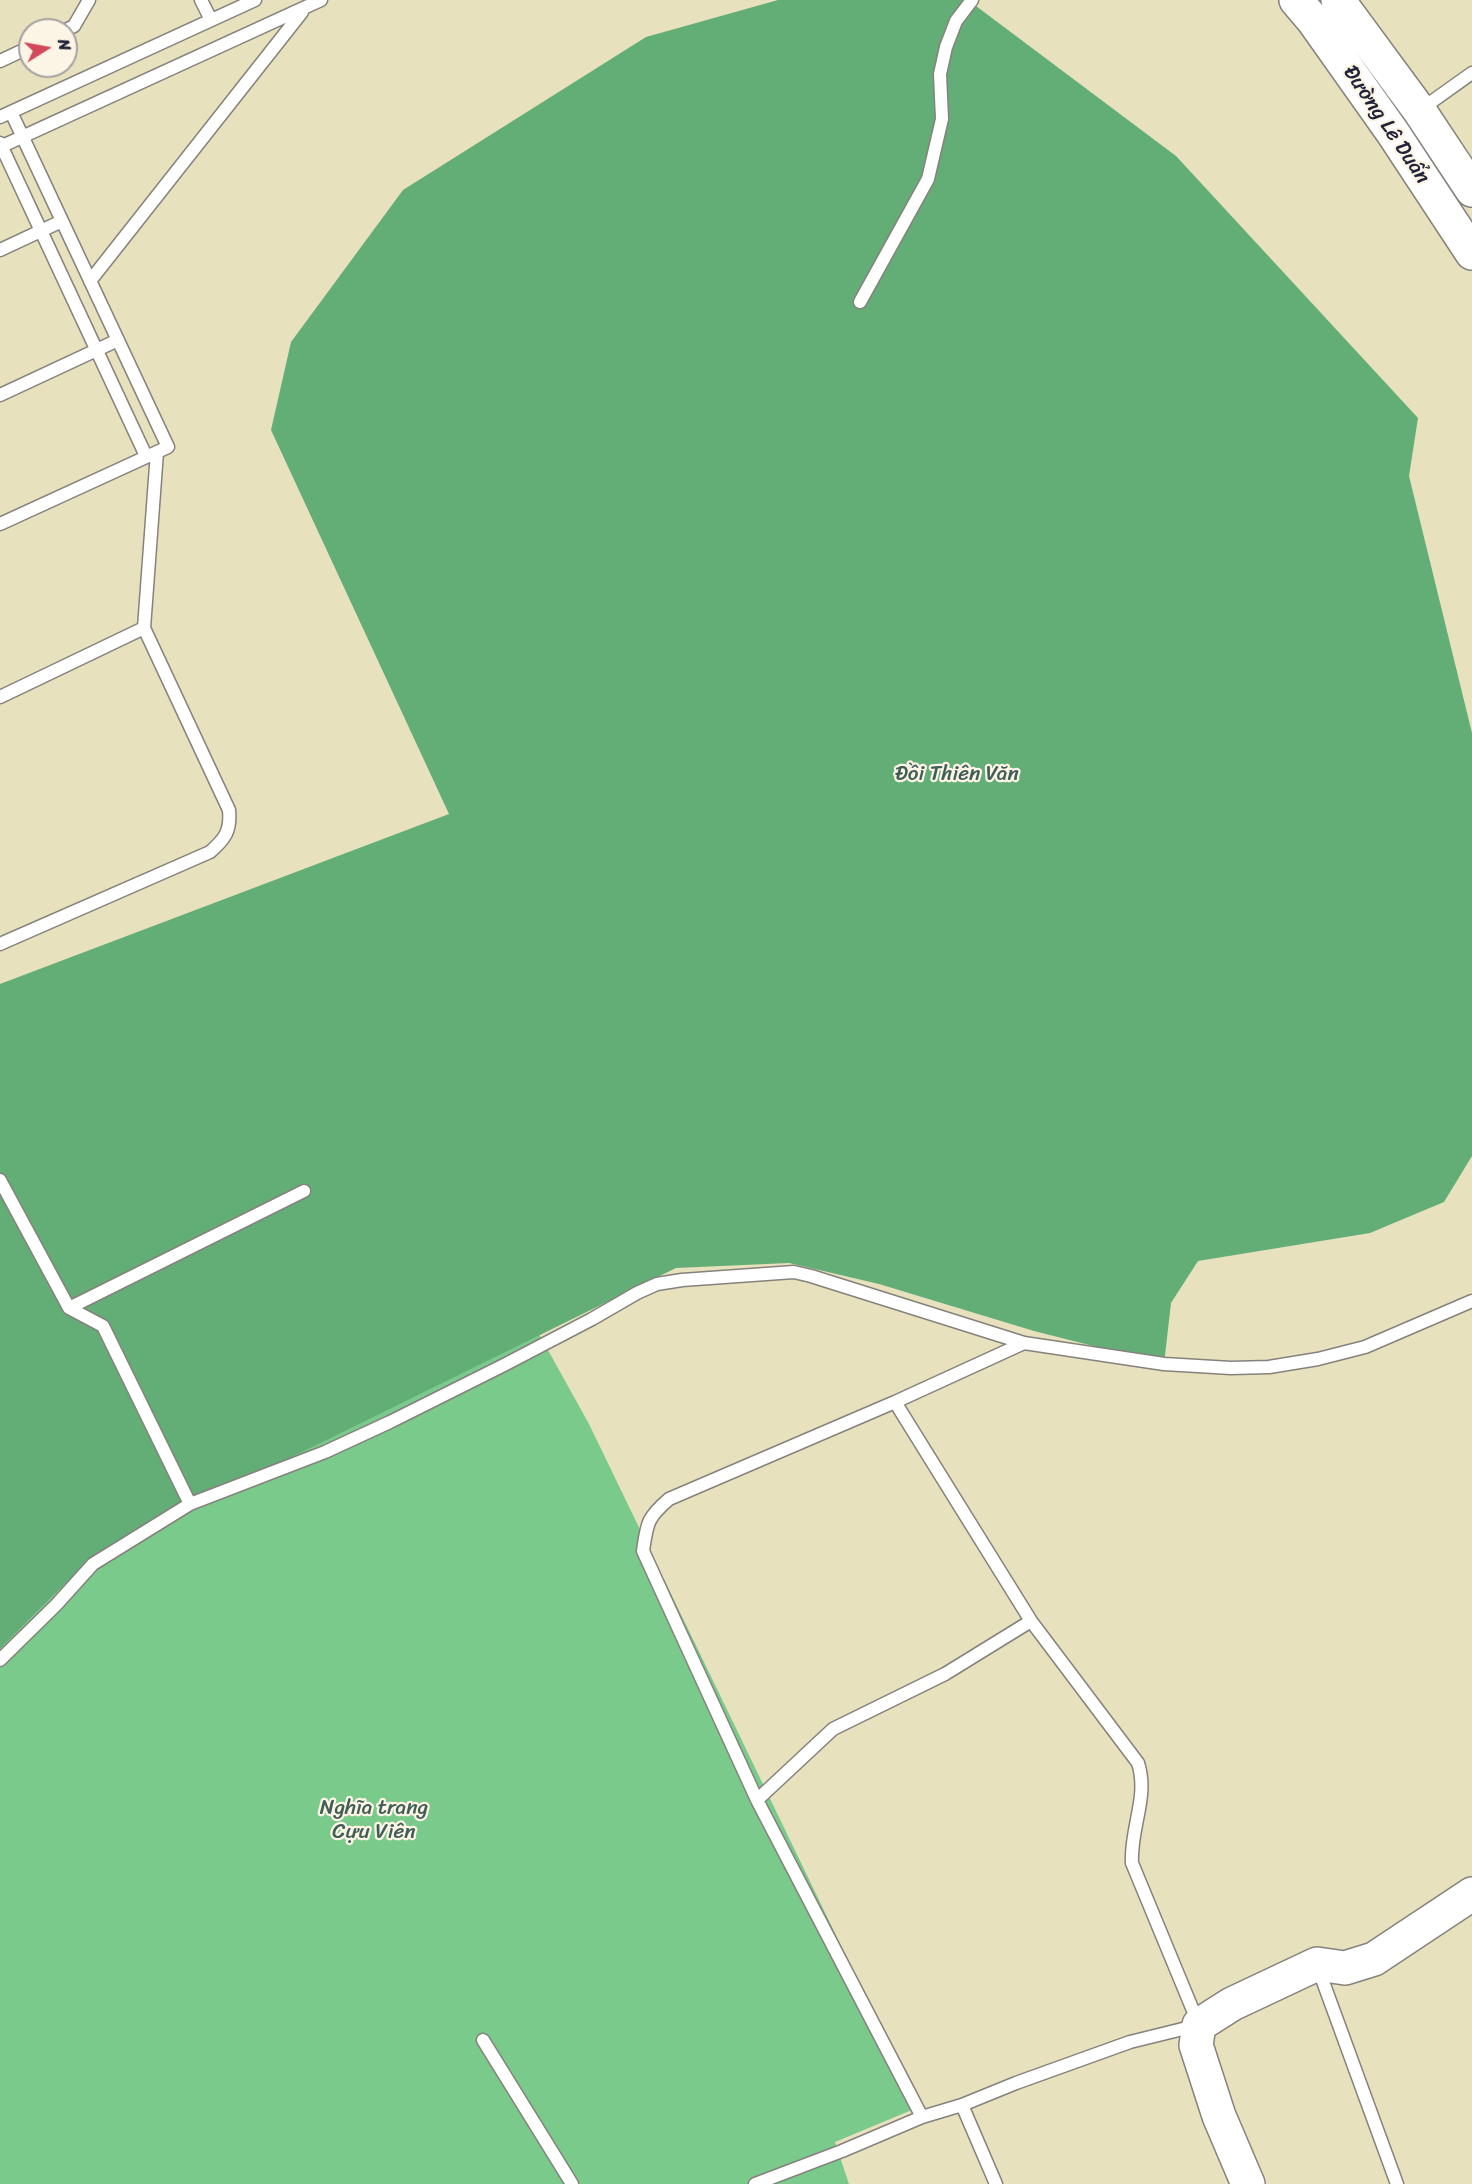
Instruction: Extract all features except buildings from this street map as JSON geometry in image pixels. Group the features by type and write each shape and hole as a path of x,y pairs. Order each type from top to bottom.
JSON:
{"main road":[{"name":"Đường Lê Duẩn","path":"1296,0 1313,20 1393,133 1472,253"},
{"name":"Đường Lê Duẩn","path":"1338,0 1419,110 1472,190"},
{"path":"1248,2184 1219,2116 1196,2045 1199,2025 1232,2004 1317,1964 1345,1968 1374,1959 1472,1894"}],"lane":[{"path":"78,19 88,0"},
{"path":"201,0 211,21"},
{"path":"0,944 210,852 220,842 230,825 229,810 144,628 157,452 118,340 23,137 6,114 255,0"},
{"path":"157,452 96,350 42,230 0,145 23,137 321,0"},
{"path":"860,302 928,179 942,119 940,74 946,47 956,21 972,0"},
{"path":"90,281 304,8"},
{"path":"0,61 18,53"},
{"path":"1419,110 1472,73"},
{"path":"0,250 62,221"},
{"path":"0,395 118,340"},
{"path":"0,524 157,452"},
{"path":"0,697 144,628"},
{"path":"0,1180 69,1308 103,1326 190,1504"},
{"path":"69,1308 304,1191"},
{"path":"0,1660 93,1564 190,1504 325,1452 390,1422 657,1284 703,1278 794,1272 1024,1343 1164,1364 1231,1368 1269,1367 1318,1359 1365,1347 1472,1301"},
{"path":"921,2117 757,1800 643,1551 647,1522 669,1499 895,1402 1024,1343"},
{"path":"755,2184 842,2151 921,2117 962,2105 1130,2042 1199,2025 1132,1863 1132,1850 1143,1790 1143,1777 1138,1763 1031,1621 895,1402"},
{"path":"757,1800 833,1729 945,1674 1031,1621"},
{"path":"1317,1964 1397,2184"},
{"path":"483,2040 572,2184"},
{"path":"962,2105 996,2184"}],"green space":[{"name":"Đồi Thiên Văn","path":"778,0 968,0 1176,156 1418,418 1409,476 1472,733 1472,1156 1444,1202 1370,1233 1198,1261 1171,1303 1164,1364 1034,1331 879,1284 789,1263 676,1268 95,1554 0,1649 0,984 449,814 271,430 291,342 403,190 646,37"},
{"name":"Nghĩa trang Cựu Viên","path":"539,1334 589,1424 919,2107 835,2142 849,2184 0,2184 0,1649 95,1554"}]}
